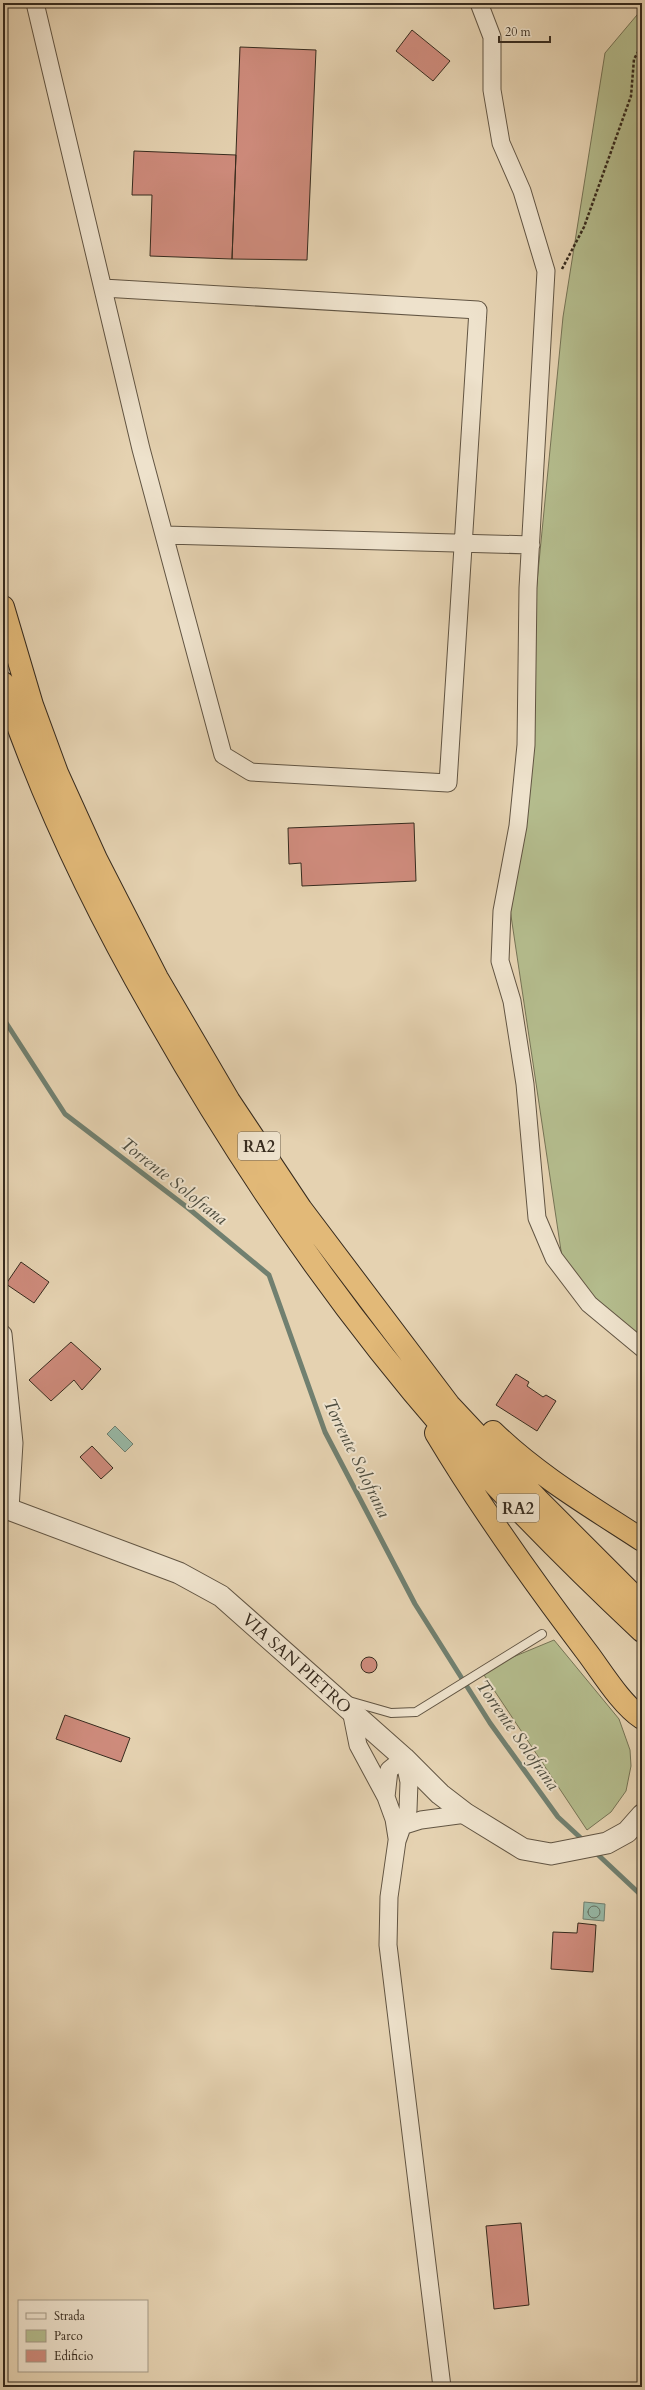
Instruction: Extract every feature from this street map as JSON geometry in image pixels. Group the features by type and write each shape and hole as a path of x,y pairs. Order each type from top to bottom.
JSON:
{"highway":[{"name":"RA2","path":"3,607 32,705 57,773 96,859 157,978 229,1100 297,1203 449,1405 538,1500 642,1604"},
{"name":"RA2","path":"3,683 42,792 71,854 134,978 203,1099 279,1214 359,1324 447,1432 587,1579 642,1631"},
{"path":"396,1336 514,1452 568,1492 642,1540"},
{"path":"402,1377 462,1476 523,1564 611,1685 641,1721"}],"street":[{"path":"35,3 103,288 165,535 223,755 251,772 448,783 478,310 103,288"},
{"path":"479,3 492,37 492,90 501,143 522,191 546,271 528,588 526,745 518,826 502,911 500,961 512,1001 525,1084 537,1218 554,1258 588,1304 642,1348"},
{"path":"165,535 531,545"},
{"path":"3,1334 14,1443 6,1508"},
{"name":"VIA SAN PIETRO","path":"6,1508 179,1573 221,1596 351,1710 404,1758 440,1794 466,1814 523,1849 552,1854 566,1853 607,1843 627,1832 640,1819"},
{"path":"351,1710 358,1745 386,1797 400,1833"},
{"path":"386,1797 389,1770 404,1758 410,1782 408,1810 400,1833 389,1897 388,1946 442,2387"},
{"path":"400,1833 427,1818 466,1814"}],"lane":[{"path":"335,1697 391,1713 404,1714 416,1712 542,1634"}],"path":[{"path":"545,289 561,271 584,227 631,96 634,59 642,45"}],"green space":[{"path":"642,9 642,1345 566,1284 507,889 563,317 605,53"},
{"path":"554,1640 619,1719 630,1750 631,1766 626,1791 611,1812 587,1830 484,1675 501,1662"}],"water":[{"path":"115,1426 133,1444 125,1452 107,1434"},
{"path":"584,1902 605,1904 604,1921 583,1919"}],"building":[{"path":"412,30 450,61 433,81 396,51"},
{"path":"240,47 316,50 307,260 232,259"},
{"path":"134,151 236,155 232,259 150,256 152,195 132,195"},
{"path":"414,823 416,881 302,886 301,863 289,864 288,828"},
{"path":"21,1262 49,1282 34,1303 6,1284"},
{"path":"71,1342 101,1369 82,1390 74,1380 51,1401 29,1380"},
{"path":"516,1374 529,1382 527,1386 543,1397 546,1395 556,1401 537,1431 496,1405"},
{"path":"92,1446 113,1468 101,1479 80,1457"},
{"path":"366,1657 372,1657 377,1662 375,1671 372,1673 366,1673 361,1668 361,1662"},
{"path":"65,1715 130,1738 121,1762 56,1739"},
{"path":"578,1923 596,1925 593,1972 551,1969 553,1932 577,1933"},
{"path":"521,2223 529,2305 494,2309 486,2226"}],"waterway":[{"name":"Torrente Solofrana","path":"3,1018 65,1114 188,1208 269,1275 325,1432 415,1604 490,1723 558,1817 584,1841"},
{"name":"Torrente Solofrana","path":"594,1851 642,1896"}]}
